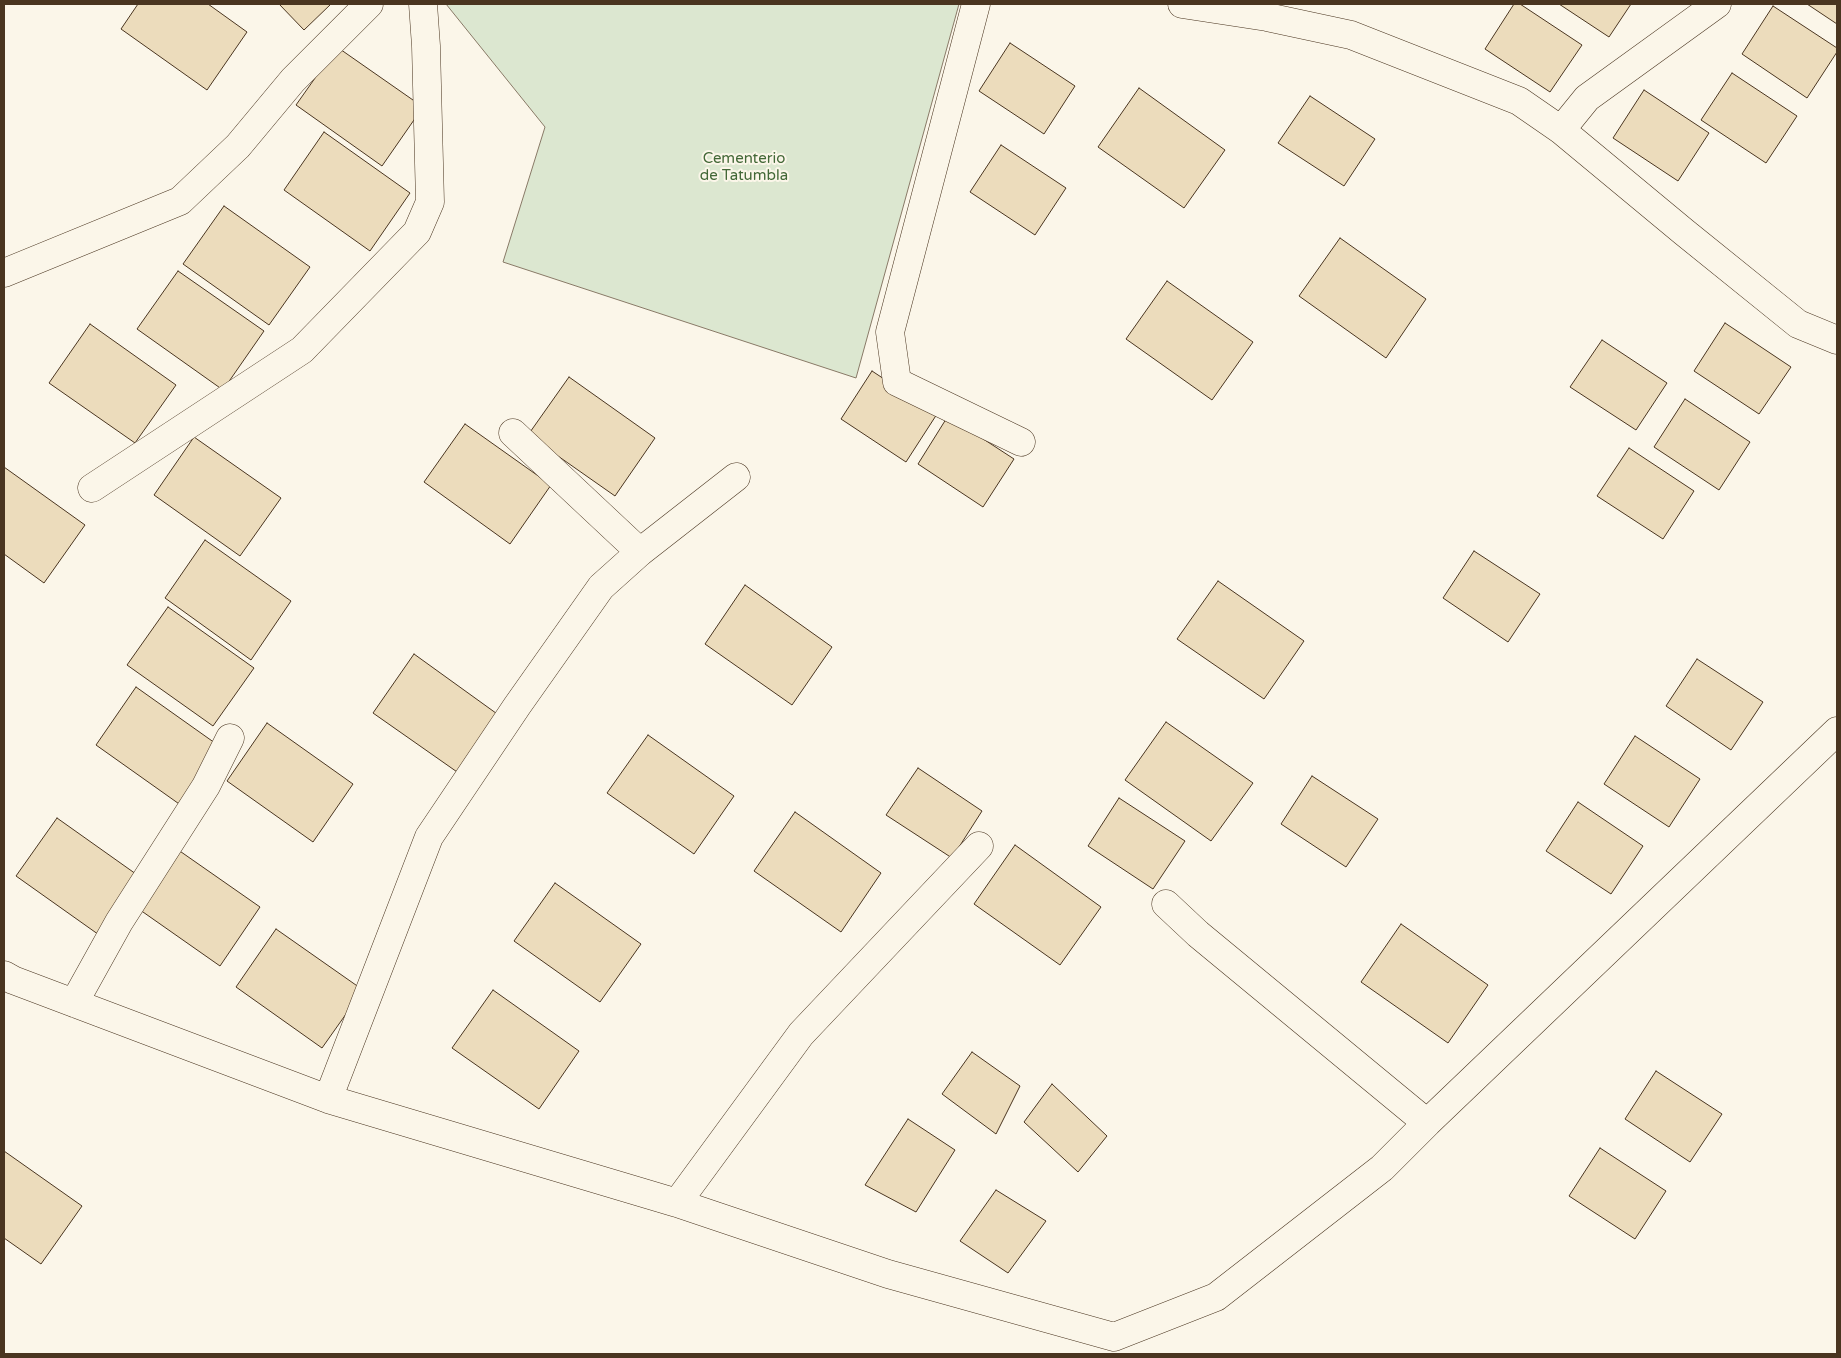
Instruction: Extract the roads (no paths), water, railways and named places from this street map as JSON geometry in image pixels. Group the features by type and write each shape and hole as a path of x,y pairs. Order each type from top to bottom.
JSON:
{"street":[{"path":"4,273 180,202 238,146 294,80 370,4"},
{"path":"92,488 302,350 418,232 430,202 426,46 423,4"},
{"path":"976,4 890,332 897,382 1021,442"},
{"path":"1182,4 1267,17 1351,35 1519,101 1561,130 1798,324 1837,340"},
{"path":"1561,130 1587,98 1717,4"},
{"path":"513,433 640,552"},
{"path":"328,1099 429,837 517,706 601,587 640,552 736,478"},
{"path":"4,975 328,1099 676,1203 1105,1346 1216,1297 1382,1168 1837,732"},
{"path":"74,1003 119,922 206,786 230,738"},
{"path":"676,1203 801,1034 979,846"},
{"path":"1166,904 1198,934 1427,1123"}],"park label":[{"name":"Cementerio de Tatumbla","path":"744,168"}]}
